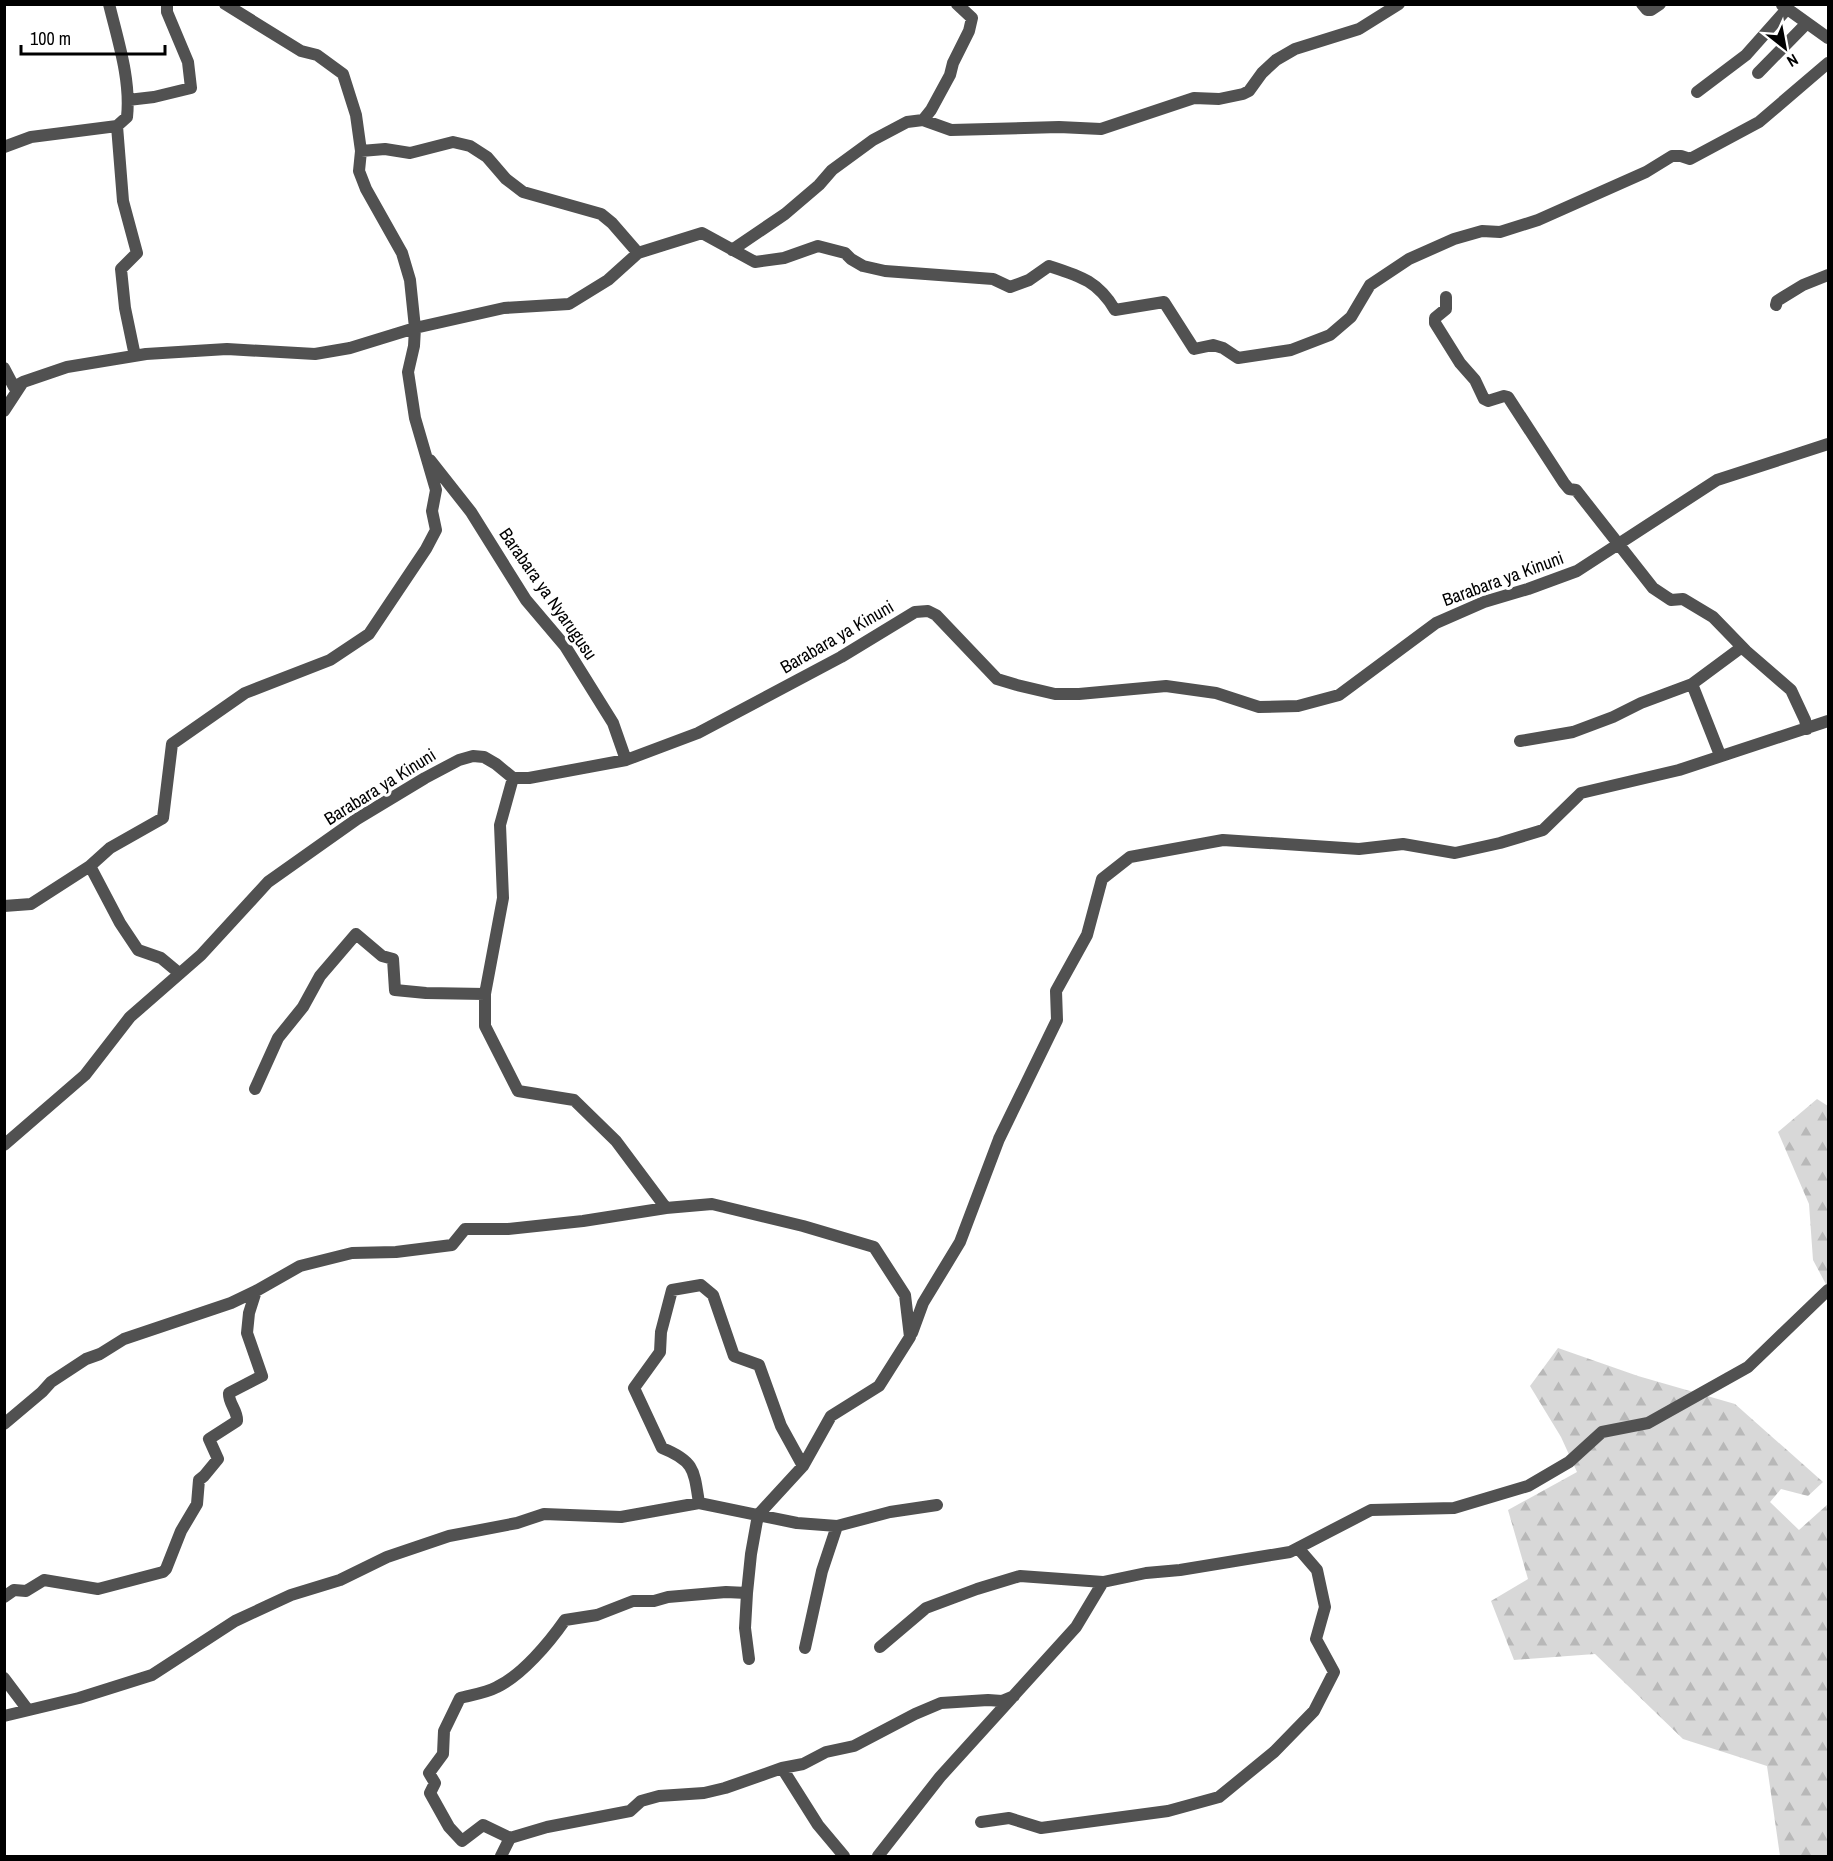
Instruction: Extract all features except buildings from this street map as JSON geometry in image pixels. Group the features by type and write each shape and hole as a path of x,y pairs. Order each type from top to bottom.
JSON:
{"street":[{"path":"4,147 31,136 117,126 126,117 128,100 109,4"},
{"path":"128,100 154,97 190,88 188,62 167,12 166,4"},
{"name":"Barabara ya Nyarugusu","path":"4,906 31,904 90,866 110,848 163,818 172,744 245,693 330,660 369,634 426,549 436,530 432,511 436,490 415,418 408,372 414,346 415,328 410,280 402,253 366,189 359,171 361,151 356,115 343,74 317,55 301,51 225,4"},
{"path":"923,120 950,75 953,63 969,31 972,18 957,4"},
{"path":"732,250 785,214 819,185 832,170 873,140 907,122 923,120 951,130 1101,129 1194,98 1219,99 1243,94 1249,91 1262,73 1276,60 1295,49 1359,28 1399,4"},
{"path":"1642,4 1647,10 1651,10 1660,4"},
{"path":"1697,92 1746,55 1784,7 1828,38"},
{"path":"1758,73 1807,23"},
{"path":"4,368 14,387 22,382 67,367 135,356 227,349 315,354 350,348 415,328 504,308 569,304 608,279 638,253 702,233 755,262 784,258 818,246 845,252 851,260 863,266 885,271 993,279 1010,287 1029,279 1049,266 1097,286 1115,310 1164,302 1194,349 1214,345 1238,358 1291,350 1330,335 1351,317 1370,285 1409,259 1454,239 1482,231 1500,232 1538,220 1646,172 1672,156 1690,159 1759,122 1828,63"},
{"path":"117,126 123,201 137,253 121,269 125,308 135,356"},
{"path":"361,151 386,148 410,153 453,142 470,146 487,157 506,178 523,192 601,214 638,253"},
{"path":"1776,305 1776,301 1803,285 1828,275"},
{"path":"1446,297 1446,309 1435,318 1435,323 1460,363 1475,380 1484,399 1488,401 1508,397 1564,483 1569,489 1576,490 1653,588 1671,600 1683,599 1696,605 1713,617 1742,647 1791,690 1807,729"},
{"path":"4,411 22,382"},
{"name":"Barabara ya Kinuni","path":"4,1145 85,1075 130,1017 201,955 268,882 357,819 424,778 459,760 473,756 484,757 513,778 529,778 626,760 698,734 841,657 915,612 928,611 936,615 997,679 1017,685 1055,694 1166,686 1216,693 1259,707 1298,706 1339,695 1436,623 1484,602 1577,572 1717,480 1828,444"},
{"name":"Barabara ya Nyarugusu","path":"428,457 471,512 526,600 565,646 613,723 626,760"},
{"path":"1520,741 1573,732 1692,684 1742,647"},
{"path":"1692,684 1720,755"},
{"path":"749,1659 745,1628 747,1593 758,1515 803,1466 831,1416 879,1386 910,1337 923,1303 960,1242 999,1139 1057,1020 1056,991 1087,935 1102,879 1130,856 1223,840 1359,849 1403,844 1455,853 1543,830 1581,793 1679,770 1828,722"},
{"path":"513,778 500,825 503,898 485,994 485,1026 518,1091 574,1100 616,1141 666,1208"},
{"path":"90,866 120,923 138,950 161,958 179,973"},
{"path":"255,1089 278,1038 303,1007 320,976 356,934 382,956 393,959 395,990 485,994"},
{"path":"4,1424 51,1382 86,1359 100,1354 124,1339 231,1303 300,1266 352,1253 396,1252 452,1245 465,1229 508,1229 583,1221 666,1208 712,1204 803,1226 874,1247 905,1295 910,1337"},
{"path":"699,1503 694,1471 680,1455 662,1449 634,1388 660,1352 661,1332 672,1290 701,1285 713,1295 734,1356 759,1365 781,1426 803,1466"},
{"path":"880,1647 926,1608 1020,1576 1103,1582 1146,1573 1180,1570 1279,1553 1298,1548 1371,1510 1454,1508 1528,1486 1569,1462 1602,1432 1648,1423 1748,1367 1828,1290"},
{"path":"4,1597 14,1590 26,1591 44,1580 98,1589 163,1572 166,1569 181,1531 196,1504 199,1480 218,1459 210,1437 237,1421 229,1393 262,1376 248,1333 249,1313 256,1291"},
{"path":"4,1716 122,1686 152,1675 235,1621 291,1595 340,1580 387,1557 449,1536 518,1523 544,1514 621,1517 699,1503 797,1523 837,1526 890,1512 937,1506"},
{"path":"805,1648 822,1571 837,1526"},
{"path":"981,1822 1009,1818 1041,1828 1168,1811 1219,1797 1274,1752 1314,1711 1334,1671 1316,1639 1325,1606 1317,1570 1298,1548"},
{"path":"878,1857 940,1777 1076,1627 1103,1582"},
{"path":"747,1593 726,1592 668,1597 654,1601 633,1601 597,1615 565,1620 553,1637 523,1668 497,1687 460,1698 444,1731 443,1754 429,1773 435,1783 430,1792 449,1827 462,1841 483,1825 510,1838 547,1827 630,1811 641,1801 659,1796 704,1793 725,1788 782,1768 802,1764 826,1752 854,1746 941,1703 1002,1701 1015,1695"},
{"path":"4,1678 28,1710"},
{"path":"782,1768 818,1825 844,1857"},
{"path":"501,1857 510,1838"}],"green space":[{"path":"1817,1099 1828,1106 1828,1288 1813,1260 1809,1204 1778,1132"},
{"path":"1558,1348 1638,1376 1735,1404 1823,1482 1808,1496 1781,1489 1770,1502 1799,1530 1828,1504 1828,1856 1780,1856 1767,1766 1683,1739 1595,1654 1514,1660 1491,1601 1528,1579 1508,1510 1577,1472 1561,1437 1530,1386"}]}
